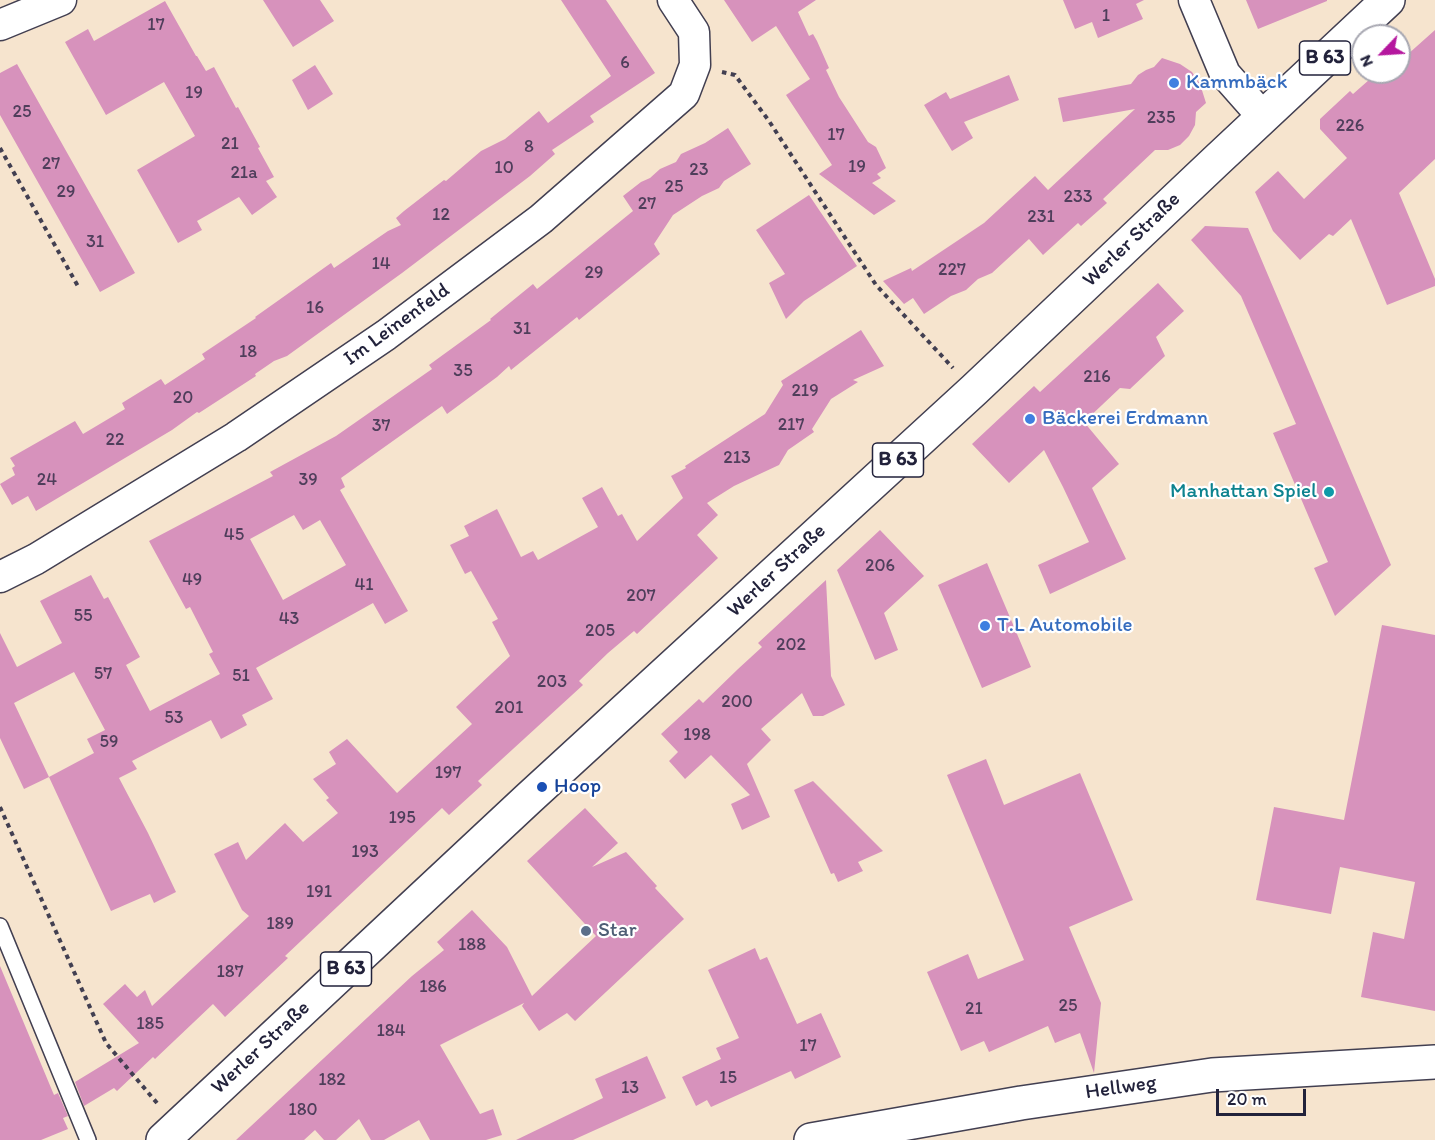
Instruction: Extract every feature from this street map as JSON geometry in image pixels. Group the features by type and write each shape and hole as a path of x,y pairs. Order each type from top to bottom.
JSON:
{"main road":[{"name":"Werler Straße","path":"170,1133 528,799 974,390 1388,0"},
{"name":"Hellweg","path":"811,1140 1021,1103 1212,1076 1435,1062"}],"street":[{"path":"0,25 62,0"},
{"name":"Im Leinenfeld","path":"0,577 36,559 236,437 386,335 541,219 684,94 695,65 694,32 672,0"},
{"path":"1194,0 1225,74 1263,117"}],"lane":[{"path":"0,927 88,1140"}],"path":[{"path":"695,65 735,75 769,121 876,285 974,390"},
{"path":"0,148 79,288"},
{"path":"0,807 106,1043 170,1133"}],"building":[{"path":"263,0 320,0 334,21 293,47"},
{"path":"561,0 606,0 655,73 590,116 594,122 552,150 555,154 530,176 287,356 274,361 255,374 256,376 199,413 197,412 172,430 36,511 28,496 12,505 0,484 15,475 12,468 15,466 10,458 75,421 83,434 125,409 122,403 161,379 165,385 205,359 202,354 331,263 334,268 388,231 401,225 396,218 444,180 446,181 481,151 505,139 539,111 548,123 611,76"},
{"path":"724,0 816,0 798,12 809,36 813,34 817,41 829,68 826,70 839,97 868,142 876,147 886,168 877,174 881,178 872,183 896,201 874,215 819,174 832,165 786,95 810,79 776,26 752,42"},
{"path":"1063,0 1144,0 1136,4 1143,19 1098,38 1092,22 1075,29"},
{"path":"1246,0 1327,0 1327,1 1258,29"},
{"path":"165,1 206,71 214,67 236,108 238,107 274,177 266,181 277,197 252,215 239,197 197,221 202,230 178,243 137,170 195,136 164,82 106,115 65,42 88,29 94,41"},
{"path":"1435,30 1435,159 1399,193 1435,279 1435,286 1387,305 1351,219 1333,236 1329,234 1300,260 1273,231 1255,192 1278,171 1304,199 1347,158 1320,129 1320,119 1350,91 1353,94 1364,84 1411,84 1411,51"},
{"path":"1162,58 1180,64 1192,72 1200,84 1206,103 1196,112 1195,125 1180,145 1168,150 1155,150 1103,199 1107,203 1081,226 1078,223 1043,255 1029,239 992,273 978,279 966,290 951,296 924,314 913,298 904,304 883,281 911,268 912,271 984,223 1035,176 1048,190 1135,109 1063,122 1058,98 1131,84 1138,75 1154,67"},
{"path":"17,64 135,273 100,292 0,115 0,73"},
{"path":"315,65 333,94 308,110 292,80"},
{"path":"1009,75 1019,100 964,122 973,138 952,151 924,105 946,92 950,99"},
{"path":"728,128 751,164 724,181 719,188 673,215 654,244 660,254 579,320 577,317 511,370 509,366 447,414 442,406 341,478 345,487 340,490 408,611 385,624 373,603 256,668 273,699 242,715 247,725 221,739 211,720 132,761 137,769 119,778 176,892 154,903 150,894 111,911 49,777 24,789 0,738 0,633 17,667 62,643 40,601 91,575 104,599 108,597 140,657 126,665 150,711 220,674 209,654 213,652 190,607 186,609 149,541 273,476 270,472 336,436 432,369 429,365 491,320 533,284 537,289 633,211 623,196 660,169 676,162 681,154 705,143","holes":["294,515 303,530 320,520 346,565 283,600 250,539","74,672 105,730 87,739 94,753 49,777 14,703"]},
{"path":"809,195 857,266 804,301 786,319 769,283 785,274 756,230"},
{"name":"Manhattan Spiel","path":"1205,226 1248,228 1391,565 1335,616 1314,568 1328,562 1273,433 1296,424 1241,296 1191,240"},
{"path":"1158,283 1184,311 1156,337 1165,356 1130,389 1120,388 1084,422 1119,464 1092,488 1126,559 1050,594 1038,565 1089,542 1044,450 1009,483 972,444 1034,386 1040,392"},
{"path":"861,330 884,366 853,380 858,382 831,399 812,429 814,432 788,450 779,465 734,486 707,503 718,515 697,535 718,558 637,634 634,631 608,653 579,681 583,685 478,781 482,785 449,815 442,808 285,956 288,958 225,1017 213,1004 155,1059 153,1057 117,1091 114,1088 84,1106 75,1082 139,1043 103,1004 125,984 137,997 145,990 152,1006 249,916 242,910 214,854 238,842 246,860 285,823 303,842 338,813 326,800 329,798 313,779 336,764 329,752 347,739 397,793 472,724 456,707 510,656 492,622 498,619 471,571 465,574 450,545 469,536 464,526 497,509 521,557 533,551 538,560 598,527 582,498 602,487 618,516 622,514 637,541 683,498 671,476 765,414 783,385 781,381"},
{"path":"880,530 924,576 884,613 898,650 875,660 837,570"},
{"name":"T.L Automobile","path":"987,563 1031,667 982,688 938,585"},
{"path":"826,580 831,676 845,705 823,716 813,716 802,693 761,729 771,740 747,764 770,817 742,830 731,804 750,795 711,755 685,779 669,761 678,752 661,734 699,699 703,703 762,647 758,643"},
{"path":"1382,625 1435,635 1435,1011 1361,997 1373,932 1404,939 1415,882 1340,867 1331,914 1256,900 1274,807 1344,820"},
{"path":"986,759 1004,805 1080,773 1133,900 1069,927 1101,1003 1094,1073 1080,1033 1055,1043 1048,1026 989,1052 984,1041 961,1051 927,972 968,954 978,979 1024,960 947,775"},
{"path":"813,781 883,851 858,862 863,871 838,882 834,873 831,874 794,790"},
{"path":"585,808 618,843 592,867 626,852 684,919 575,1021 567,1013 539,1031 522,1006 524,1003 440,1045 480,1114 493,1109 502,1135 486,1140 430,1140 419,1120 384,1140 371,1140 359,1119 336,1140 324,1140 315,1130 304,1140 236,1140 412,976 444,950 437,942 472,910 507,947 532,996 596,936 527,861"},
{"path":"755,948 760,960 767,957 797,1024 821,1013 841,1057 795,1079 791,1071 711,1107 707,1100 696,1106 682,1077 721,1059 716,1048 739,1038 708,970"},
{"path":"0,966 54,1095 58,1093 68,1116 63,1118 68,1129 41,1140 0,1140"},
{"path":"647,1056 666,1098 573,1140 516,1140 603,1098 595,1079"}],"place":[{"name":"Kammbäck","path":"1174,83"},
{"name":"Bäckerei Erdmann","path":"1030,419"},
{"name":"Manhattan Spiel","path":"1329,492"},
{"name":"T.L Automobile","path":"985,626"},
{"name":"Hoop","path":"542,787"},
{"name":"Star","path":"586,931"}]}
